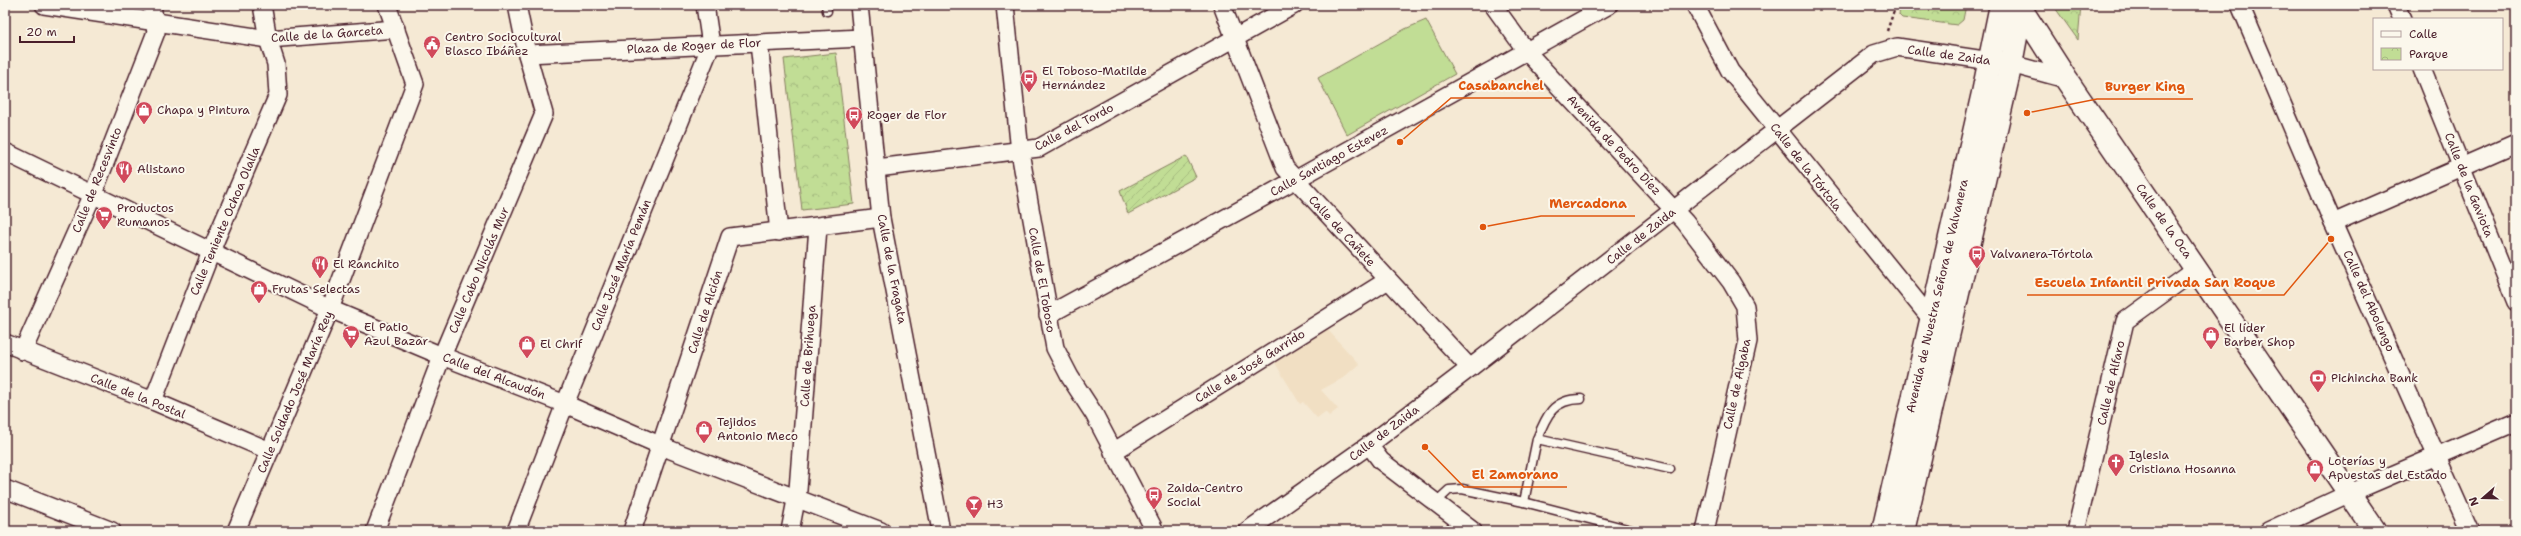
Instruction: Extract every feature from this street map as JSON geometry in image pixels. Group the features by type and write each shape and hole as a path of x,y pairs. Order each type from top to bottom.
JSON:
{"main road":[{"name":"Calle de la Oca","path":"2001,62 2014,6"},
{"name":"Calle de la Oca","path":"2014,6 2197,269 2375,531"},
{"name":"Avenida de Nuestra Señora de Valvanera","path":"1883,531 1931,319 2001,62"},
{"name":"Avenida de Nuestra Señora de Valvanera","path":"1902,531 2001,62"}],"street":[{"name":"Calle de la Garceta","path":"44,5 268,39 396,29"},
{"name":"Calle de Recesvinto","path":"23,351 93,194 156,32 152,5"},
{"name":"Calle Teniente Ochoa Olalla","path":"153,401 211,250 278,95 276,64 268,39 262,5"},
{"name":"Calle Soldado José María Rey","path":"236,531 330,309 415,84 387,5"},
{"name":"Calle Cabo Nicolás Mur","path":"375,531 442,356 544,114 527,54 517,5"},
{"path":"705,5 711,45"},
{"name":"Calle de la Fragata","path":"859,5 881,218 940,531"},
{"name":"Calle de El Toboso","path":"1005,5 1020,152 1055,348 1070,377 1094,414 1155,531"},
{"name":"Calle de Cañete","path":"1222,5 1285,168 1470,368"},
{"name":"Calle del Tordo","path":"877,168 1020,152 1039,148 1294,5"},
{"name":"Avenida de Pedro Díez","path":"1493,5 1527,52 1674,210"},
{"name":"Calle Santiago Estevez","path":"1048,315 1527,52 1609,5"},
{"name":"Calle de la Tórtola","path":"1695,5 1730,71 1777,131 1931,319"},
{"name":"Calle del Abolengo","path":"2240,5 2333,223 2438,455 2470,531"},
{"path":"2396,5 2402,18"},
{"name":"Plaza de Roger de Flor","path":"527,54 862,38"},
{"path":"759,43 779,232"},
{"name":"Calle José María Pemán","path":"516,531 565,404 711,45"},
{"name":"Calle de Zaida","path":"1247,531 1369,446 1777,131 1874,54 1897,47 2001,62 2066,79"},
{"name":"Calle de la Gaviota","path":"2422,70 2516,302"},
{"path":"2333,223 2516,143"},
{"name":"Calle del Alcaudón","path":"5,152 211,250 330,309 442,356 565,404 661,446 882,531"},
{"name":"Calle de Algaba","path":"1674,210 1731,282 1745,306 1748,341 1704,531"},
{"name":"Calle de Alción","path":"632,531 730,237 881,218"},
{"name":"Calle de Brihuega","path":"790,531 797,498 818,227"},
{"name":"Calle de Alfaro","path":"2076,531 2125,321 2197,269"},
{"name":"Calle de José Garrido","path":"1113,452 1388,280"},
{"name":"Calle de la Postal","path":"5,343 153,401 270,451"},
{"path":"2268,531 2350,493 2516,422"},
{"path":"1369,446 1380,461 1473,531"},
{"path":"5,489 112,531"}],"lane":[{"path":"1524,502 1537,439 1544,420 1556,405 1568,399 1581,399"},
{"path":"1537,439 1670,469"},
{"path":"1436,503 1449,490 1456,489 1524,502 1635,531"}],"path":[{"path":"1881,52 1896,5"}],"shaded area":[{"path":"1327,329 1359,364 1343,378 1321,390 1338,409 1329,416 1325,412 1317,418 1303,402 1300,404 1275,363"}],"green space":[{"path":"1900,5 1966,5 1963,20 1957,25 1902,18 1899,15"},
{"path":"2053,5 2081,5 2078,40"},
{"path":"1426,20 1455,74 1347,135 1318,78 1405,29"},
{"path":"836,53 854,204 802,210 784,59"},
{"path":"1186,156 1196,177 1128,214 1120,191"}],"place":[{"name":"Centro Sociocultural Blasco Ibáñez","path":"432,59"},
{"name":"El Toboso-Matilde Hernández","path":"1029,93"},
{"name":"Burger King","path":"2027,113"},
{"name":"Chapa y Pintura","path":"144,125"},
{"name":"Roger de Flor","path":"854,130"},
{"name":"Casabanchel","path":"1400,142"},
{"name":"Alistano","path":"124,184"},
{"name":"Mercadona","path":"1483,227"},
{"name":"Productos Rumanos","path":"104,230"},
{"name":"Escuela Infantil Privada San Roque","path":"2331,239"},
{"name":"Valvanera-Tórtola","path":"1977,269"},
{"name":"El Ranchito","path":"320,279"},
{"name":"Frutas Selectas","path":"259,304"},
{"name":"El Patio Azul Bazar","path":"351,349"},
{"name":"El líder Barber Shop","path":"2211,350"},
{"name":"El Chrif","path":"527,359"},
{"name":"Pichincha Bank","path":"2318,393"},
{"name":"Tejidos Antonio Meco","path":"704,444"},
{"name":"El Zamorano","path":"1425,447"},
{"name":"Iglesia Cristiana Hosanna","path":"2116,477"},
{"name":"Loterías y Apuestas del Estado","path":"2315,483"},
{"name":"Zaida-Centro Social","path":"1154,510"},
{"name":"H3","path":"974,519"}]}
